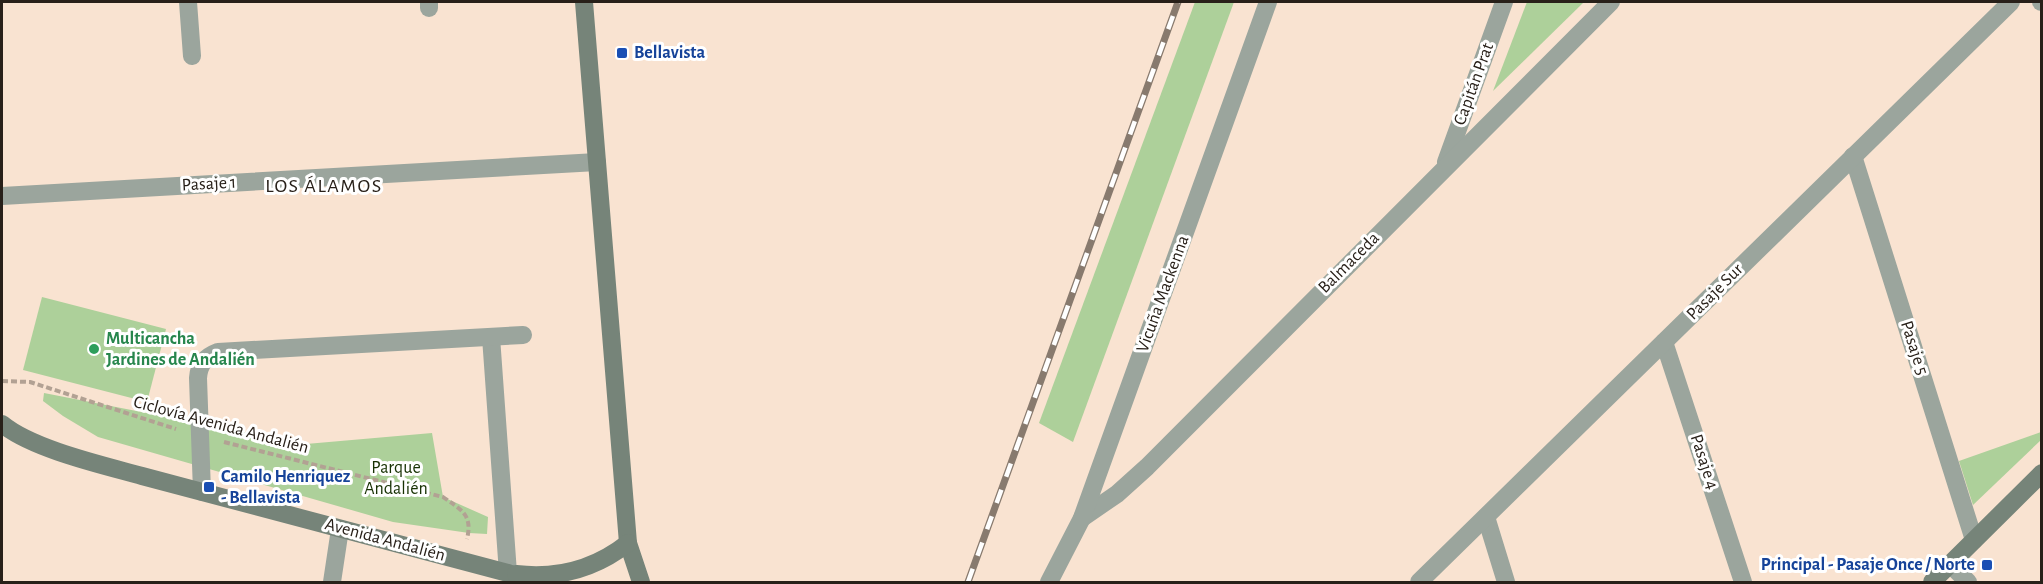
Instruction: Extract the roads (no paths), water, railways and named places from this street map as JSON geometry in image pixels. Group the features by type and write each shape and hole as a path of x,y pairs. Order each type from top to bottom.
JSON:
{"main road":[{"path":"584,2 628,543 640,582"},
{"name":"Avenida Andalién","path":"2,424 23,438 102,465 508,573 528,582"},
{"path":"2,436 23,438"},
{"path":"1932,582 2042,473"},
{"path":"508,573 533,576 557,575 582,569 614,554 628,543"}],"street":[{"path":"188,2 192,56"},
{"name":"Vicuña Mackenna","path":"1049,582 1082,518 1268,2"},
{"name":"Capitán Prat","path":"1445,166 1504,2"},
{"name":"Balmaceda","path":"1082,518 1117,494 1147,467 1611,2"},
{"name":"Pasaje Sur","path":"1419,582 2011,2"},
{"name":"Pasaje 5","path":"1853,156 1974,540"},
{"name":"Pasaje 1","path":"2,196 597,162"},
{"path":"202,492 199,369 203,360 218,352 523,335"},
{"path":"491,337 508,573"},
{"name":"Pasaje 4","path":"1664,342 1743,582"},
{"path":"1486,517 1506,582"},
{"path":"332,582 340,529"},
{"path":"1950,564 1968,582"}],"railway":[{"path":"968,582 1178,2"}],"place":[{"name":"Bellavista","path":"622,53"},
{"name":"Multicancha Jardines de Andalién","path":"94,349"},
{"name":"Camilo Henriquez - Bellavista","path":"209,487"},
{"name":"Principal - Pasaje Once / Norte","path":"1987,565"}],"district":[{"name":"LOS ÁLAMOS","path":"324,186"}],"park label":[{"name":"Parque Andalién","path":"396,478"}]}
